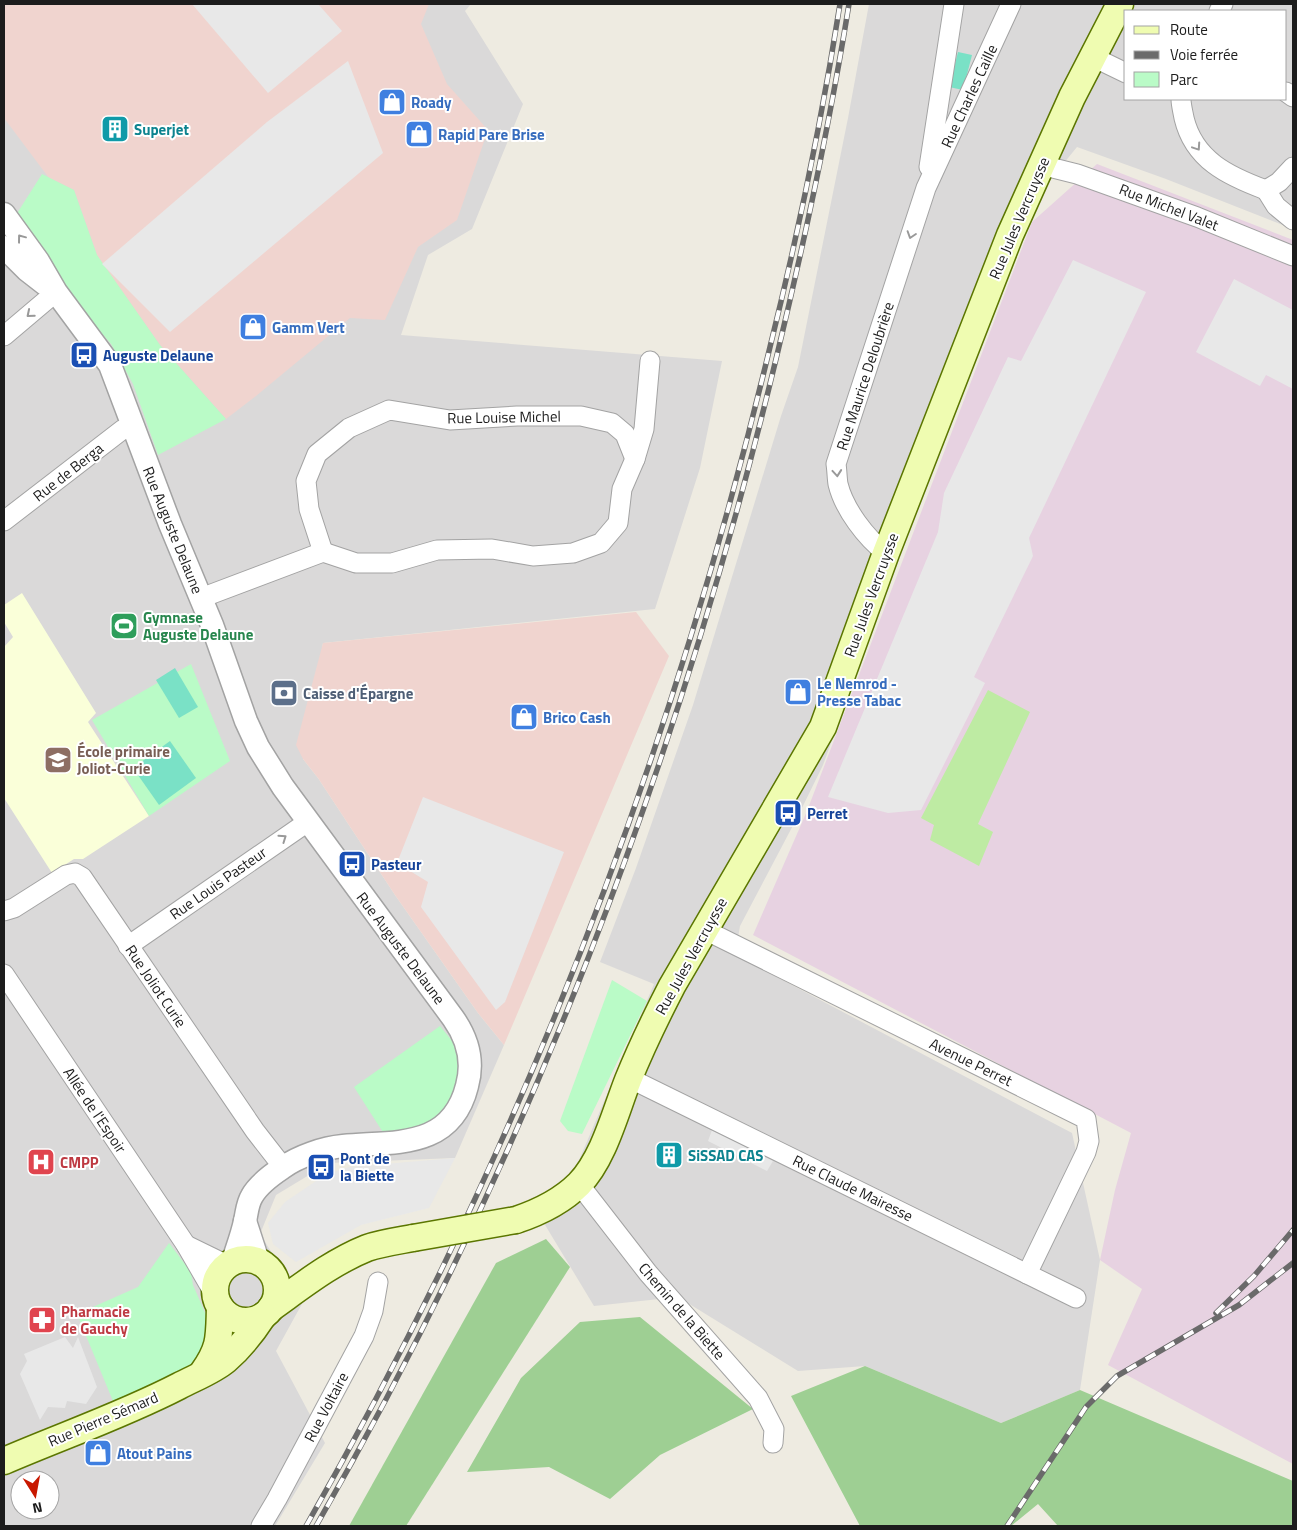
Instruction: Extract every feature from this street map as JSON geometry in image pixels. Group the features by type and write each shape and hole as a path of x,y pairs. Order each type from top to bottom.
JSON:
{"main road":[{"name":"Rue Jules Vercruysse","path":"267,1312 320,1273 368,1248 516,1220 548,1207 561,1199 579,1184 589,1172 668,993 823,727 886,553 1010,235 1072,97 1120,4"},
{"path":"247,1264 274,1275 278,1292 276,1301 267,1312 254,1320 244,1321 226,1314 218,1301 217,1278 247,1264 295,1272 320,1273"},
{"name":"Rue Pierre Sémard","path":"201,1374 213,1357 219,1342 218,1301"},
{"name":"Rue Pierre Sémard","path":"4,1461 161,1395 224,1361 249,1337 267,1312"}],"street":[{"path":"926,188 954,4"},
{"name":"Rue Charles Caille","path":"926,188 1011,4"},
{"path":"1092,57 1124,72"},
{"path":"1179,100 1188,133 1201,154 1235,179 1266,190 1276,206 1293,220"},
{"name":"Rue Michel Valet","path":"1041,165 1101,182 1197,217 1293,256"},
{"path":"1266,190 1278,182 1293,167"},
{"name":"Rue Maurice Deloubrière","path":"886,553 877,546 856,522 838,484 836,464 926,188"},
{"name":"Rue Auguste Delaune","path":"4,215 38,261 56,292 110,365 201,598 252,736 267,762 309,821 453,1018 467,1044 470,1064 466,1092 453,1116 440,1128 414,1140 341,1146 324,1150 283,1167"},
{"name":"Rue Auguste Delaune","path":"4,247 27,270 56,292"},
{"path":"4,336 56,292"},
{"path":"201,598 323,552 356,563 392,563 437,550 492,548 533,556 573,553 601,543 618,523 622,489 635,459 644,429 650,361"},
{"name":"Rue Louise Michel","path":"323,552 309,509 306,481 317,454 349,428 389,410 450,420 517,416 581,416 612,423 625,434 635,459"},
{"name":"Rue de Berga","path":"4,521 122,430 133,425"},
{"name":"Rue Louis Pasteur","path":"128,946 309,821"},
{"name":"Rue Joliot Curie","path":"4,911 14,908 66,874 75,873 82,877 255,1131 283,1167"},
{"name":"Avenue Perret","path":"705,930 1086,1119 1089,1141 1086,1152 1028,1274"},
{"name":"Allée de l'Espoir","path":"4,974 186,1246 218,1301"},
{"name":"Rue Claude Mairesse","path":"629,1078 1076,1298"},
{"path":"186,1246 247,1264 245,1221 248,1205 252,1195 283,1167"},
{"name":"Chemin de la Biette","path":"579,1184 648,1273 758,1398 774,1428 773,1443"},
{"name":"Rue Voltaire","path":"261,1526 364,1336 373,1311 378,1282"}],"shaded area":[{"path":"4,4 471,4 465,11 523,104 472,229 428,255 401,335 722,361 700,468 655,609 323,643 303,759 318,778 395,895 478,1013 504,1045 455,1158 329,1163 276,1195 260,1234 303,1302 276,1351 325,1443 275,1526 4,1526"},
{"path":"4,4 429,4 421,24 447,84 488,130 457,220 418,247 385,320 350,318 226,419 160,345 102,264 74,190 49,178 4,118"},
{"path":"192,4 318,4 342,31 268,93"},
{"path":"869,4 1293,4 1293,229 1166,179 1077,147 1028,207 823,765 740,926 735,955 1072,1133 1100,1260 1080,1390 1001,1423 865,1366 798,1371 678,1297 594,1306 530,1200 571,1179 654,984 600,962 636,868 693,705 781,416 798,367"},
{"path":"348,61 383,153 170,332 102,264 267,122"},
{"path":"1097,164 1293,240 1293,1464 1108,1365 1142,1289 1100,1260 1115,1190 1131,1133 753,935 807,811 1032,222"},
{"path":"1073,260 1146,292 1029,538 1033,556 974,677 985,683 921,810 888,813 828,797 938,532 944,493 1008,357 1021,361"},
{"path":"1234,279 1293,310 1293,389 1266,375 1260,386 1196,352"},
{"name":"École primaire Joliot-Curie","path":"22,593 96,713 88,722 149,816 83,859 74,859 52,873 4,798 4,647 13,637 4,622 4,605"},
{"path":"636,612 669,656 504,1045 478,1013 395,895 318,778 303,759 296,745 323,643"},
{"path":"423,797 564,852 505,1002 496,1010 421,907 428,882 397,863"},
{"path":"712,1130 773,1161 767,1171 708,1141"},
{"path":"455,1158 429,1208 361,1225 296,1262 273,1244 268,1223 285,1202 325,1175 349,1167"},
{"path":"65,1337 73,1348 78,1337 97,1387 86,1404 67,1401 65,1408 48,1407 40,1420 20,1374 27,1361 24,1354"}],"green space":[{"path":"958,52 972,55 963,90 949,87"},
{"path":"42,174 74,190 97,255 160,345 226,419 158,455 133,384 111,344 55,279 14,218"},
{"path":"191,664 230,761 149,816 92,720"},
{"path":"175,668 198,707 179,718 156,680"},
{"path":"988,690 1030,712 978,824 993,832 979,866 930,840 934,825 921,818"},
{"path":"170,741 196,778 159,805 133,768"},
{"path":"612,980 647,1001 582,1134 568,1131 560,1121"},
{"path":"440,1026 453,1042 462,1073 452,1106 429,1126 384,1134 354,1087"},
{"path":"546,1239 570,1267 406,1526 349,1526 496,1263"},
{"path":"169,1243 191,1272 193,1285 210,1324 214,1352 180,1374 115,1406 77,1314 138,1287"},
{"path":"640,1317 753,1409 660,1455 610,1499 549,1467 467,1472 521,1378 580,1322"},
{"path":"865,1366 1001,1423 1080,1390 1293,1481 1293,1526 1058,1526 1038,1504 1011,1526 860,1526 791,1396"}],"railway":[{"path":"306,1526 382,1386 454,1244 519,1100 580,953 635,804 685,654 730,501 770,347 809,176 840,4"},
{"path":"316,1526 392,1388 463,1247 528,1103 588,957 643,809 693,659 738,508 797,268 834,92 849,4"},
{"path":"1216,1313 1254,1276 1293,1230"},
{"path":"1007,1526 1086,1407 1117,1376 1239,1305 1293,1263"}],"place":[{"name":"Roady","path":"392,102"},
{"name":"Superjet","path":"115,129"},
{"name":"Rapid Pare Brise","path":"419,134"},
{"name":"Gamm Vert","path":"253,327"},
{"name":"Auguste Delaune","path":"84,355"},
{"name":"Gymnase Auguste Delaune","path":"124,626"},
{"name":"Le Nemrod - Presse Tabac","path":"798,692"},
{"name":"Caisse d'Épargne","path":"284,693"},
{"name":"Brico Cash","path":"524,717"},
{"name":"École primaire Joliot-Curie","path":"58,760"},
{"name":"Perret","path":"788,813"},
{"name":"Pasteur","path":"352,864"},
{"name":"SiSSAD CAS","path":"669,1155"},
{"name":"CMPP","path":"41,1162"},
{"name":"Pont de la Biette","path":"321,1167"},
{"name":"Pharmacie de Gauchy","path":"42,1320"},
{"name":"Atout Pains","path":"98,1453"}]}
